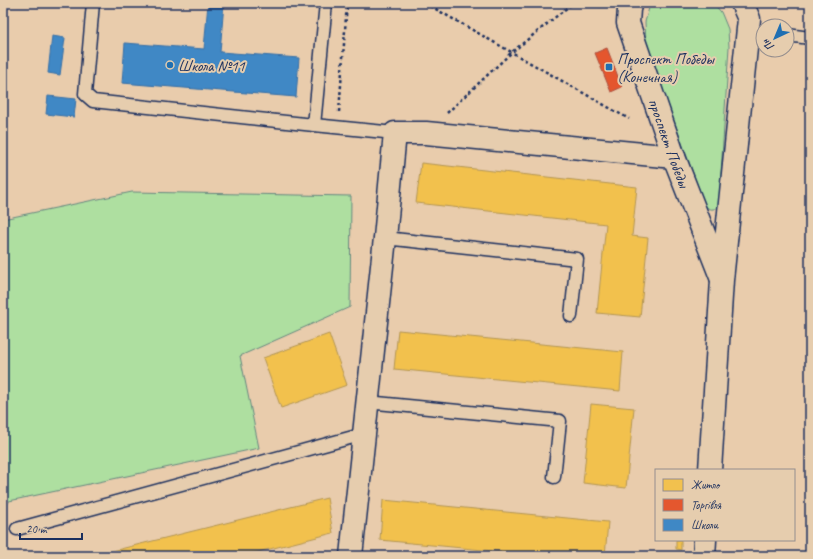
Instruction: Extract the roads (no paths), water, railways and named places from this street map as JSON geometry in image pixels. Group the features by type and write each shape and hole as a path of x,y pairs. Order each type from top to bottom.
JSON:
{"street":[{"name":"проспект Победы","path":"631,3 628,23 674,156 722,280"},
{"name":"проспект Победы","path":"710,469 722,280 749,19 742,3"},
{"path":"351,556 395,132 426,133 674,156"},
{"path":"704,556 705,541"}],"lane":[{"path":"93,3 85,94 93,101 314,125 395,132"},
{"path":"314,125 326,3"},
{"path":"795,36 810,38"},
{"path":"385,238 577,259 571,316"},
{"path":"367,402 560,421 554,477"},
{"path":"17,529 364,434"}],"place":[{"name":"Школа №11","path":"170,65"},
{"name":"Проспект Победы (Конечная)","path":"609,67"}]}
